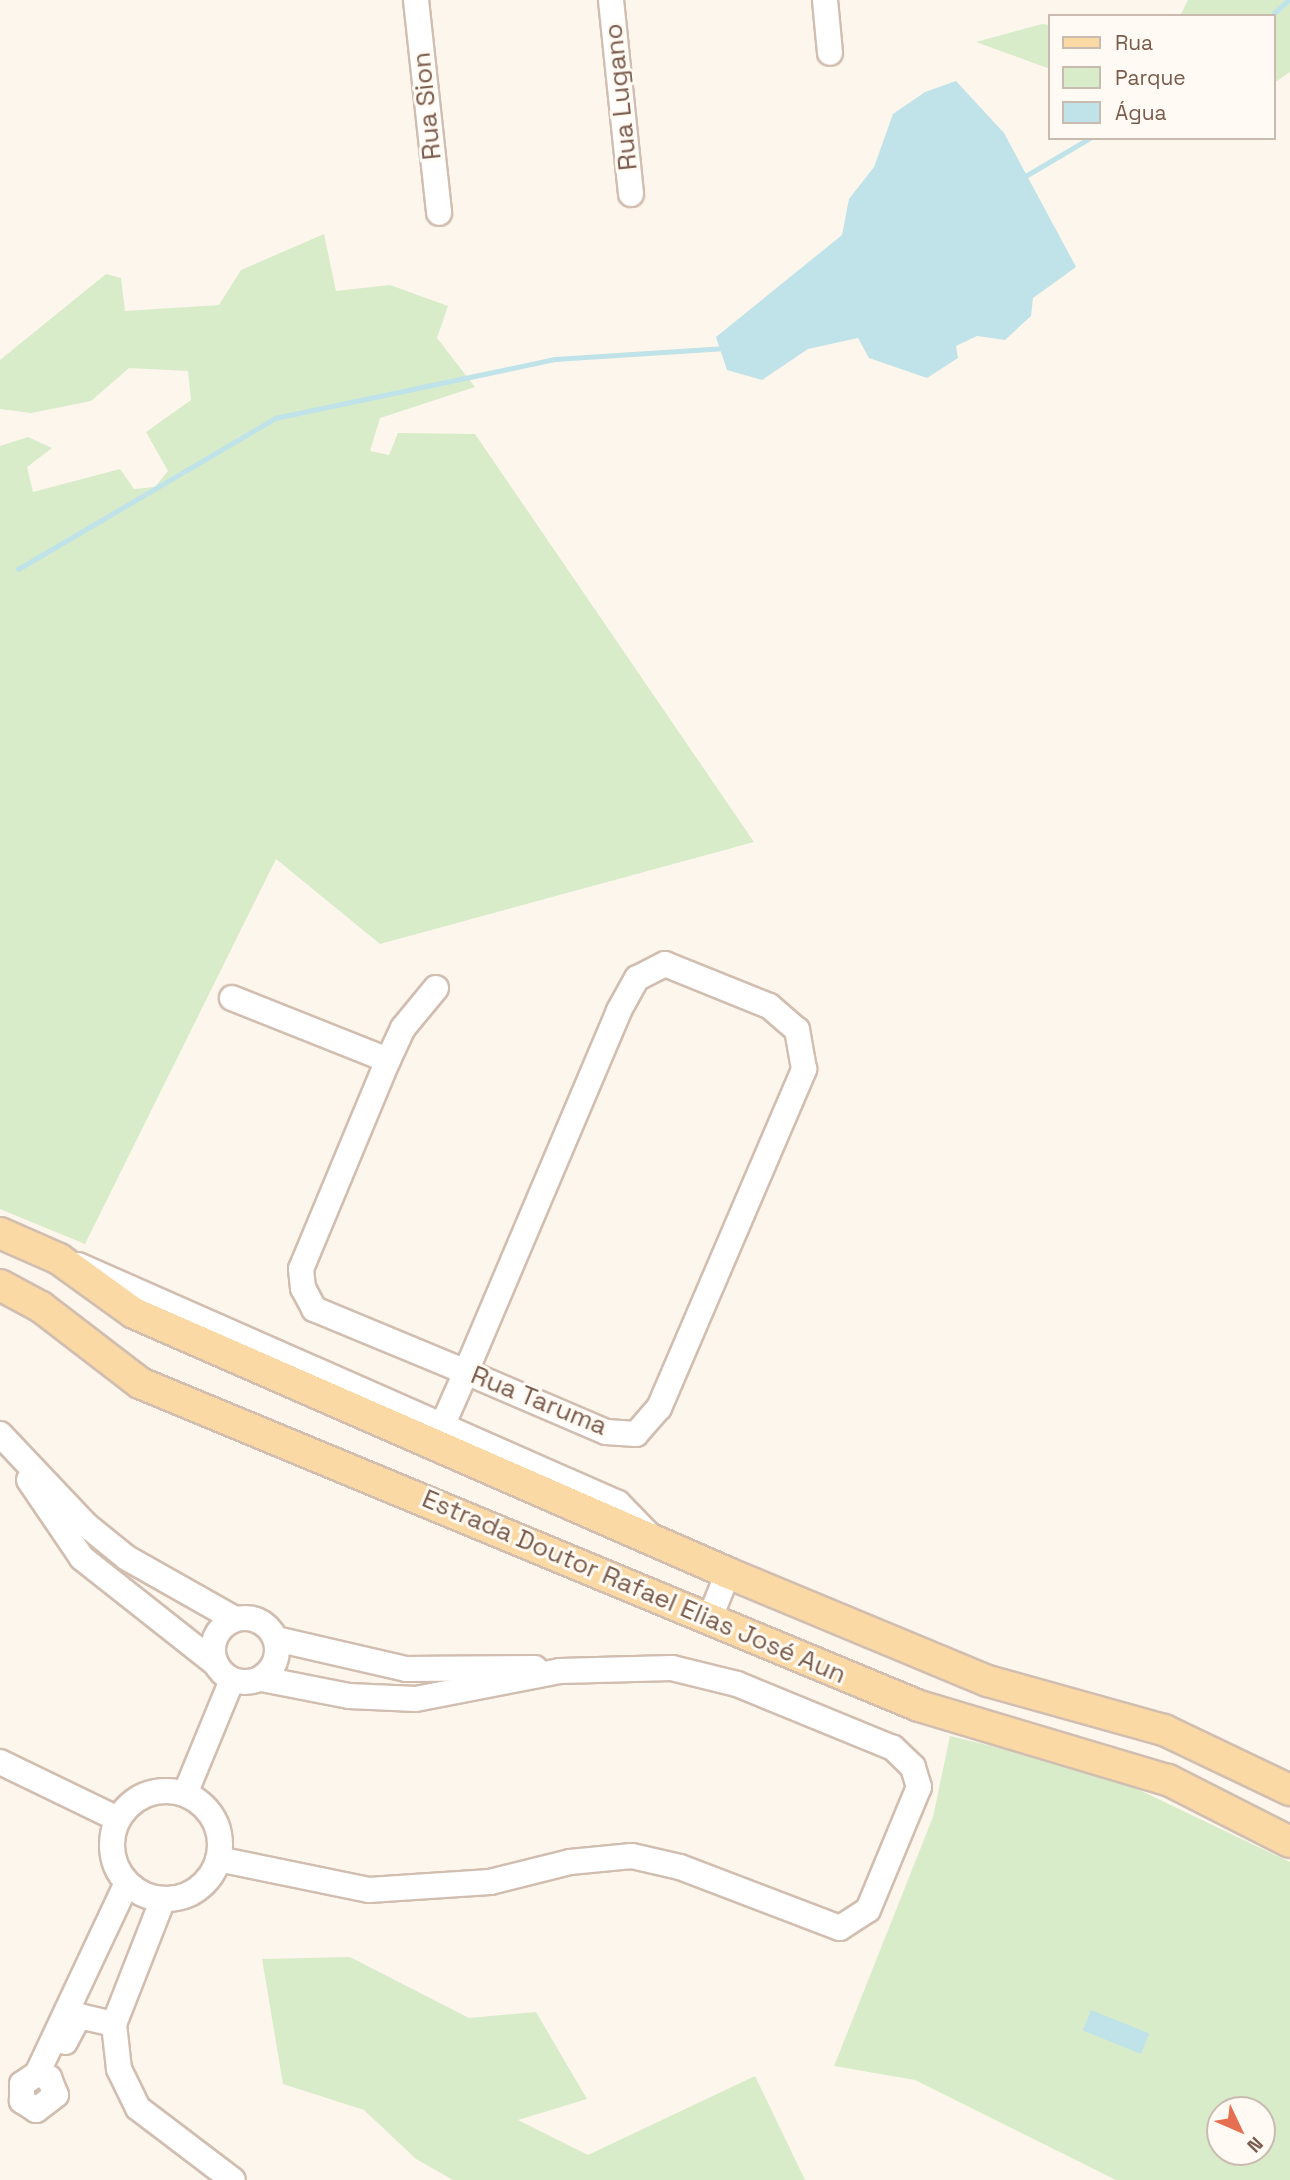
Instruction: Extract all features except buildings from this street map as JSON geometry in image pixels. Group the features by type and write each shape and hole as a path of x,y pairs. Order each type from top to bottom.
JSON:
{"main road":[{"name":"Estrada Doutor Rafael Elias José Aun","path":"0,1233 59,1259 134,1313 650,1536 729,1573 988,1681 1186,1738 1290,1790"},
{"name":"Estrada Doutor Rafael Elias José Aun","path":"0,1284 41,1307 140,1383 919,1706 1168,1780 1290,1842"}],"street":[{"name":"Rua Sion","path":"416,0 439,213"},
{"name":"Rua Lugano","path":"611,0 631,194"},
{"path":"825,0 830,53"},
{"name":"Rua Taruma","path":"436,988 403,1028 388,1060 301,1269 303,1288 314,1309 606,1432 636,1434 664,1396 804,1069 797,1030 769,1006 665,964 637,978 466,1372"},
{"path":"232,998 388,1060"},
{"path":"59,1259 443,1424 618,1503 650,1536"},
{"path":"443,1424 466,1372"},
{"path":"8,1442 127,1558 235,1619 254,1619 276,1639 406,1670 560,1671 636,1664 707,1675 906,1757 919,1787 868,1910 840,1928 821,1926 680,1867 632,1856 570,1862 490,1882 369,1891 218,1859"},
{"path":"8,1442 35,1493 82,1558 144,1614 224,1672 349,1696 416,1699 560,1671"},
{"path":"709,1620 729,1573"},
{"path":"185,1794 224,1672 216,1638 235,1619"},
{"path":"262,1679 275,1661 276,1639"},
{"path":"0,1744 25,1772"},
{"path":"0,1762 118,1819"},
{"path":"147,1794 185,1794 211,1815 218,1859 197,1888 163,1899 127,1883 112,1853 118,1819 147,1794"},
{"path":"117,2016 86,2016 74,2020 43,2076 88,1966 127,1883"},
{"path":"163,1899 117,2016 119,2068 138,2109 226,2174 243,2180"},
{"path":"88,1966 87,1997 117,2016"}],"green space":[{"path":"1188,0 1290,0 1290,72 1276,82 1276,14 1181,14"},
{"path":"1042,24 1048,25 1048,68 976,42"},
{"path":"324,234 336,291 390,285 448,306 437,338 475,387 380,418 370,451 389,455 398,433 475,434 754,842 380,944 276,859 85,1244 0,1209 0,446 28,437 52,448 27,467 33,492 120,469 134,489 155,487 168,471 146,432 191,400 188,371 129,368 91,401 31,413 0,409 0,360 106,274 121,278 125,311 219,305 241,270"},
{"path":"950,1736 1106,1774 1290,1862 1290,2180 1116,2180 915,2080 834,2066 933,1817"},
{"path":"350,1957 469,2018 536,2012 587,2099 518,2120 588,2155 755,2076 805,2180 453,2180 416,2159 364,2110 283,2084 262,1959"}],"water":[{"path":"956,81 1004,133 1076,267 1033,298 1031,316 1005,340 977,336 956,346 958,358 927,378 869,358 858,338 808,349 762,380 727,370 716,337 842,235 849,199 874,167 893,114 925,92"},
{"path":"1091,2010 1149,2034 1141,2054 1083,2030"}],"waterway":[{"path":"1273,14 1288,0"},
{"path":"1022,178 1087,140"},
{"path":"18,569 275,418 555,359 726,348"}]}
